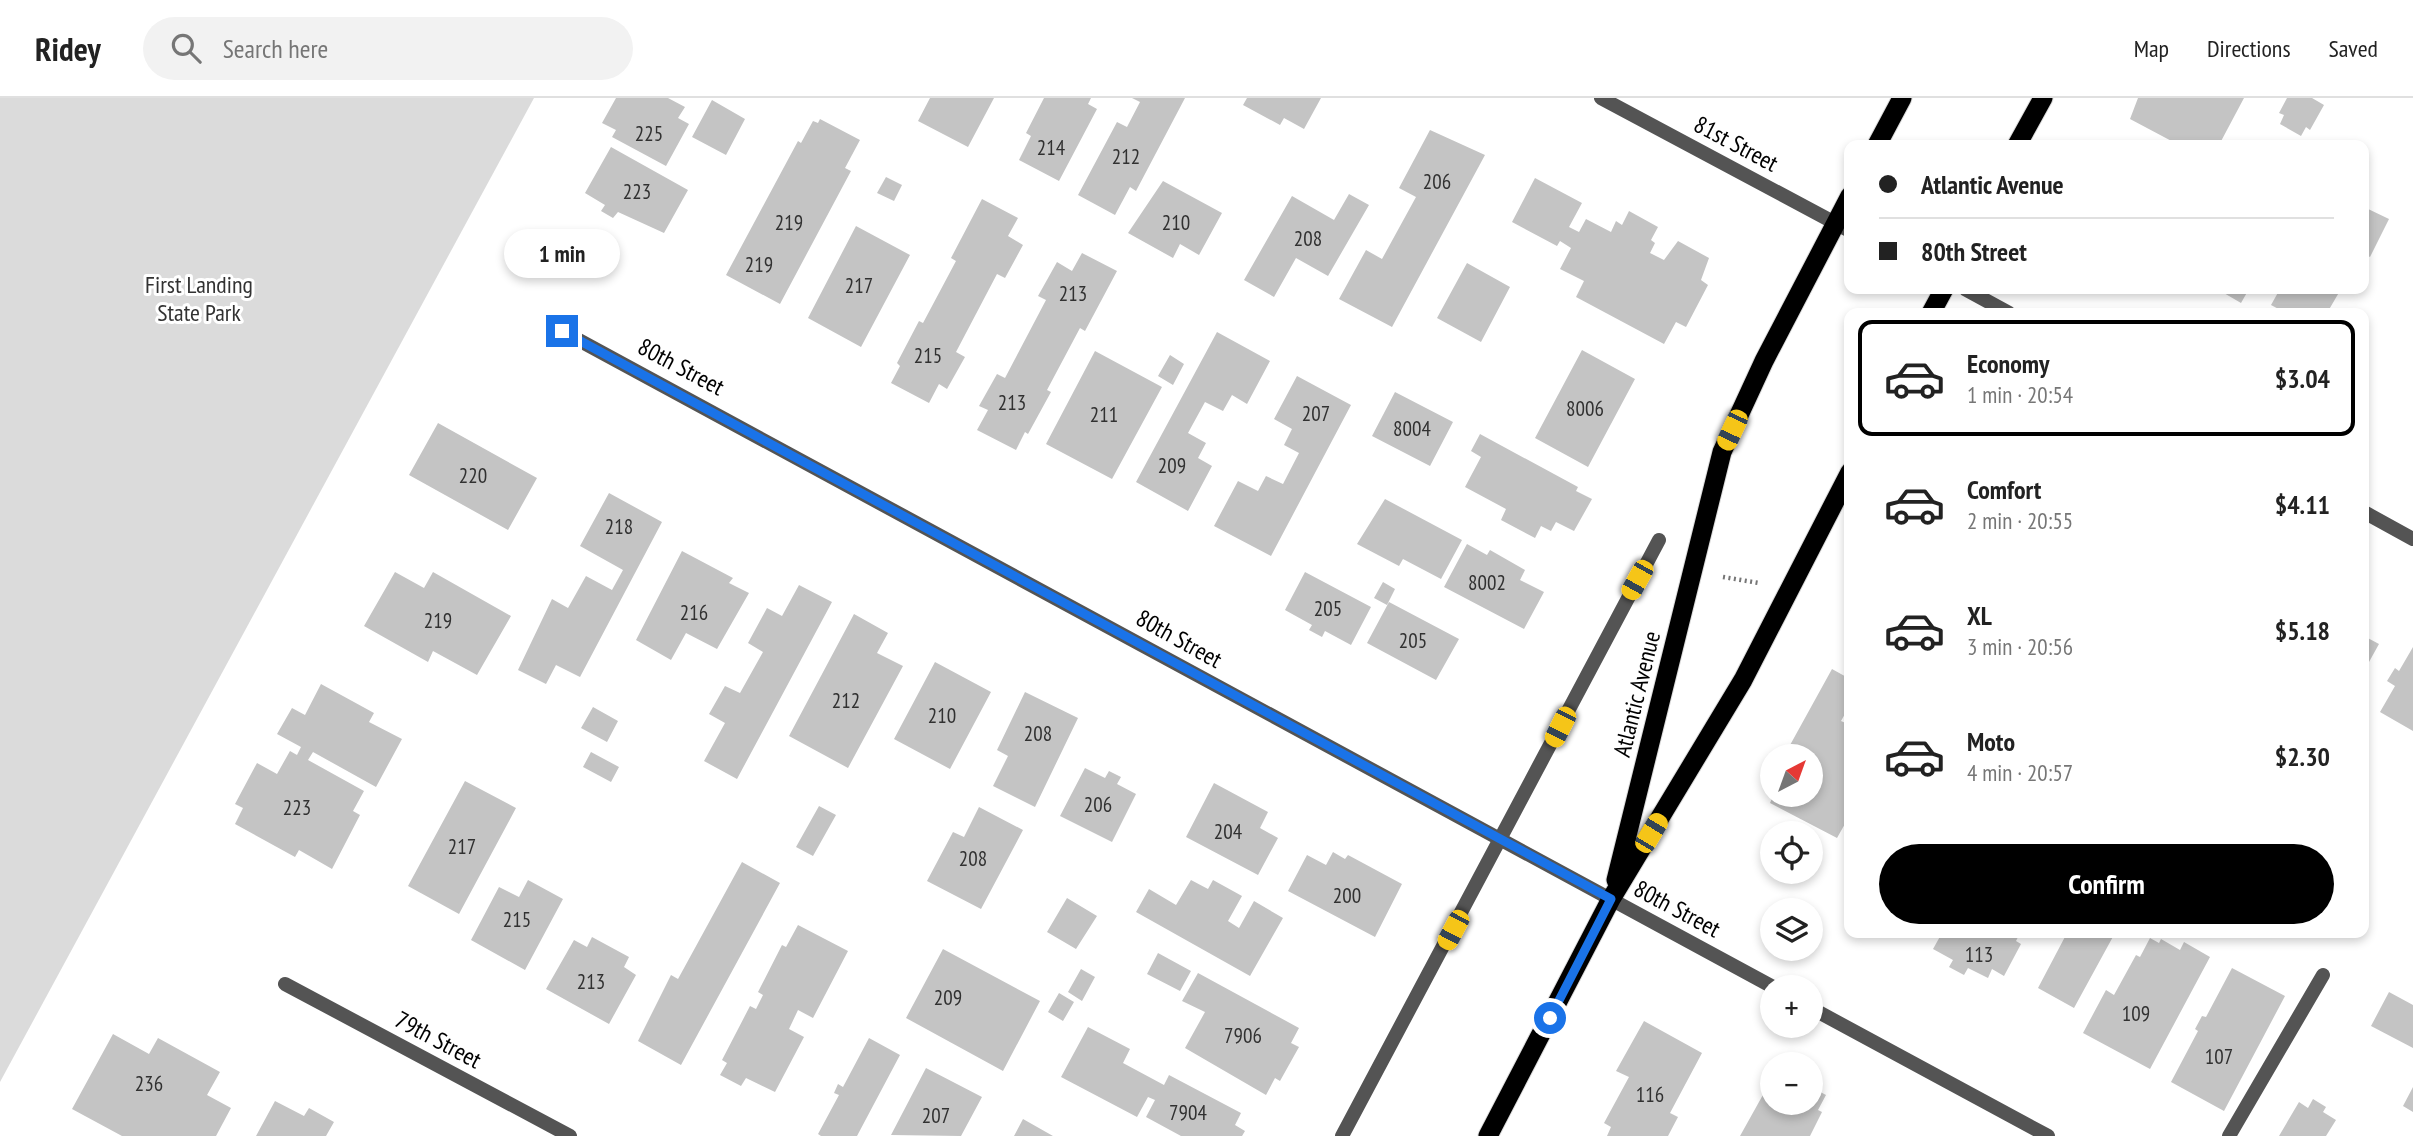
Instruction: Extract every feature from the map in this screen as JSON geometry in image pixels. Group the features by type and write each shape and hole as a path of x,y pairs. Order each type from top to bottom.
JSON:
{"highway":[{"path":"1880,140 1902,98"},
{"path":"2020,140 2043,98"},
{"name":"Atlantic Avenue","path":"1611,899 1722,452 1764,361 1842,227"},
{"name":"Atlantic Avenue","path":"1488,1136 1611,899 1743,680 1844,484"}],"street":[{"name":"81st Street","path":"1601,98 1842,227"},
{"path":"1974,294 2000,308"},
{"name":"80th Street","path":"562,331 1760,980"},
{"path":"2369,515 2413,539"},
{"name":"Atlantic Avenue","path":"1342,1136 1502,840 1659,540"},
{"path":"2229,1136 2323,975"},
{"name":"79th Street","path":"285,984 570,1136"},
{"path":"1823,1014 2048,1136"}],"path":[{"path":"1692,572 1791,588"}],"green space":[{"name":"First Landing State Park","path":"0,98 534,98 0,1082"}],"building":[{"path":"616,98 668,98 685,107 678,118 689,124 666,166 612,137 616,130 602,123"},
{"path":"930,98 994,98 968,147 918,121"},
{"path":"1044,98 1091,98 1088,104 1097,109 1059,181 1019,160 1031,136 1026,133"},
{"path":"1132,98 1185,98 1136,191 1130,187 1115,215 1078,195 1117,122 1127,127 1140,102"},
{"path":"1247,98 1321,98 1304,129 1284,118 1280,125 1243,105"},
{"path":"2138,98 2244,98 2222,140 2170,140 2130,119"},
{"path":"2287,98 2312,98 2324,105 2310,130 2306,127 2301,136 2280,124 2284,115 2279,113"},
{"path":"712,100 745,119 726,155 692,137"},
{"path":"820,119 860,140 845,168 851,171 780,304 726,275 798,141 801,143 813,121 818,123"},
{"path":"1430,130 1485,155 1392,327 1339,299 1366,250 1382,259 1416,197 1399,188"},
{"path":"611,147 688,190 664,233 618,212 613,218 601,211 605,205 585,193"},
{"path":"886,177 902,185 894,201 877,193"},
{"path":"1535,178 1582,203 1569,227 1579,232 1586,219 1611,232 1616,221 1622,225 1629,211 1658,227 1651,240 1655,243 1650,253 1664,260 1678,241 1709,258 1701,280 1708,285 1686,327 1676,322 1664,344 1576,297 1584,281 1560,269 1571,248 1560,241 1557,246 1512,222"},
{"path":"1163,181 1222,213 1199,255 1180,244 1173,258 1128,233"},
{"path":"1349,194 1369,205 1328,276 1296,258 1274,297 1244,280 1292,196 1334,220"},
{"path":"982,199 1018,218 1008,236 1023,245 1005,278 997,274 956,352 965,357 947,389 939,384 929,403 891,383 900,366 897,363 919,321 923,323 956,261 951,258"},
{"path":"2369,209 2389,219 2369,256"},
{"path":"856,226 910,255 861,347 808,318"},
{"path":"1082,253 1117,271 1085,331 1080,328 1047,390 1051,392 1016,450 977,430 988,410 979,406 997,374 1005,378 1046,300 1038,296 1057,262 1072,271"},
{"path":"1467,263 1510,287 1481,342 1437,318"},
{"path":"2226,294 2246,294 2241,303"},
{"path":"2277,294 2338,294 2330,308 2277,308 2271,305"},
{"path":"1217,332 1270,361 1247,404 1232,395 1223,411 1205,402 1188,433 1206,443 1198,458 1212,466 1188,511 1136,482"},
{"path":"1582,350 1635,379 1588,467 1535,438"},
{"path":"1095,351 1162,387 1112,479 1046,444"},
{"path":"1170,355 1184,364 1173,385 1158,376"},
{"path":"1297,376 1351,405 1271,556 1214,526 1238,481 1258,491 1266,476 1283,484 1299,453 1284,445 1292,429 1274,419"},
{"path":"1395,392 1453,422 1430,466 1372,436"},
{"path":"438,423 537,478 508,530 409,475"},
{"path":"1480,434 1578,487 1576,491 1592,499 1574,531 1556,522 1551,531 1541,526 1535,538 1501,520 1506,509 1465,487 1481,457 1471,451"},
{"path":"609,493 662,522 580,677 556,665 546,684 518,670 552,599 568,608 586,576 612,590 623,570 580,546"},
{"path":"1385,499 1462,540 1441,579 1403,559 1399,566 1357,544"},
{"path":"1467,544 1487,555 1490,550 1525,570 1520,580 1544,592 1524,629 1444,587"},
{"path":"682,551 733,578 729,583 749,593 717,649 686,633 671,660 636,640"},
{"path":"395,572 424,588 433,572 511,616 477,675 433,651 428,662 364,626"},
{"path":"1305,572 1371,607 1351,645 1325,631 1322,637 1309,630 1312,625 1285,610"},
{"path":"1383,582 1395,589 1387,605 1374,598"},
{"path":"799,585 832,602 737,779 704,761 725,723 709,714 725,686 740,693 763,652 748,643 767,608 782,616"},
{"path":"1389,602 1459,639 1436,680 1367,643"},
{"path":"854,614 888,633 877,653 903,666 848,768 789,736"},
{"path":"2369,639 2379,644 2369,662"},
{"path":"2413,647 2413,731 2380,712 2395,686 2387,681 2395,668 2399,671"},
{"path":"935,662 991,692 950,769 894,739"},
{"path":"1832,669 1844,676 1844,716 1841,721 1844,722 1844,826 1837,838 1823,831 1823,821 1804,821 1778,807 1824,807 1824,744 1791,744"},
{"path":"321,684 374,713 369,722 402,739 376,787 313,752 308,760 364,791 353,811 360,815 332,869 299,850 295,857 235,824 243,808 235,804 257,763 277,774 290,751 297,755 301,747 277,734 292,708 305,715"},
{"path":"1025,692 1078,718 1035,807 993,786 1008,756 997,750"},
{"path":"593,707 618,721 607,742 581,728"},
{"path":"591,752 619,767 611,782 583,767"},
{"path":"1085,768 1105,778 1109,771 1121,777 1117,784 1136,794 1112,842 1060,816"},
{"path":"465,781 516,808 459,914 408,886"},
{"path":"1214,783 1268,812 1260,828 1278,838 1258,875 1186,837"},
{"path":"819,806 836,815 813,856 796,847"},
{"path":"979,807 1023,830 981,909 927,881 953,832 964,837"},
{"path":"1333,852 1345,859 1348,855 1402,884 1375,937 1288,891 1307,855 1326,865"},
{"path":"742,862 780,883 681,1065 638,1041 671,975 678,979"},
{"path":"528,880 563,899 525,970 471,940 499,887 519,897"},
{"path":"1191,880 1208,889 1213,880 1242,896 1228,921 1239,928 1254,901 1283,918 1250,976 1136,912 1149,889 1176,905"},
{"path":"1067,898 1097,916 1076,949 1047,932"},
{"path":"798,925 848,951 813,1018 798,1010 789,1029 804,1037 775,1092 746,1078 741,1086 720,1075 727,1063 722,1060 750,1006 756,1009 763,995 758,992 782,945 786,947"},
{"path":"592,937 629,957 624,967 636,975 609,1024 546,989 574,940 587,947"},
{"path":"1939,938 2018,938 2016,941 2021,944 2004,976 1992,969 1988,978 1968,968 1964,975 1949,967 1953,960 1933,949"},
{"path":"2064,938 2112,938 2074,1008 2038,988"},
{"path":"2150,938 2159,943 2161,939 2180,950 2184,942 2210,957 2150,1069 2083,1033 2106,990 2114,995 2136,955 2140,957"},
{"path":"943,949 1040,1001 1003,1071 906,1018"},
{"path":"1158,953 1191,971 1180,991 1147,974"},
{"path":"2232,968 2285,996 2224,1111 2171,1082 2198,1031 2195,1029 2202,1016 2206,1017"},
{"path":"1081,969 1095,977 1082,1001 1068,992"},
{"path":"1198,973 1299,1028 1291,1043 1299,1047 1280,1081 1275,1078 1266,1095 1185,1048 1205,1012 1182,1001"},
{"path":"2389,992 2413,1005 2413,1048 2371,1026"},
{"path":"1059,993 1074,1002 1063,1021 1048,1012"},
{"path":"1644,1021 1702,1053 1670,1113 1678,1117 1668,1136 1607,1136 1611,1127 1604,1123 1629,1077 1616,1071"},
{"path":"1088,1027 1130,1049 1123,1063 1164,1085 1169,1075 1241,1113 1235,1125 1245,1131 1242,1136 1181,1136 1146,1117 1155,1100 1148,1097 1137,1117 1061,1077"},
{"path":"113,1034 149,1054 158,1038 220,1072 207,1095 231,1108 216,1136 122,1136 72,1109"},
{"path":"869,1038 900,1055 857,1136 821,1136 818,1134 839,1095 834,1093 838,1084 843,1087"},
{"path":"926,1068 982,1097 961,1136 891,1135"},
{"path":"2413,1087 2413,1112 2403,1106"},
{"path":"2313,1099 2326,1107 2323,1112 2336,1120 2326,1136 2279,1136 2299,1102 2308,1108"},
{"path":"1760,1100 1760,1115 1820,1115 1810,1136 1740,1136"},
{"path":"275,1101 304,1116 309,1108 334,1122 326,1136 256,1136"},
{"path":"1023,1119 1053,1136 1014,1136"}],"route":[{"path":"562,331 637,369 1611,899 1550,1018"}]}
